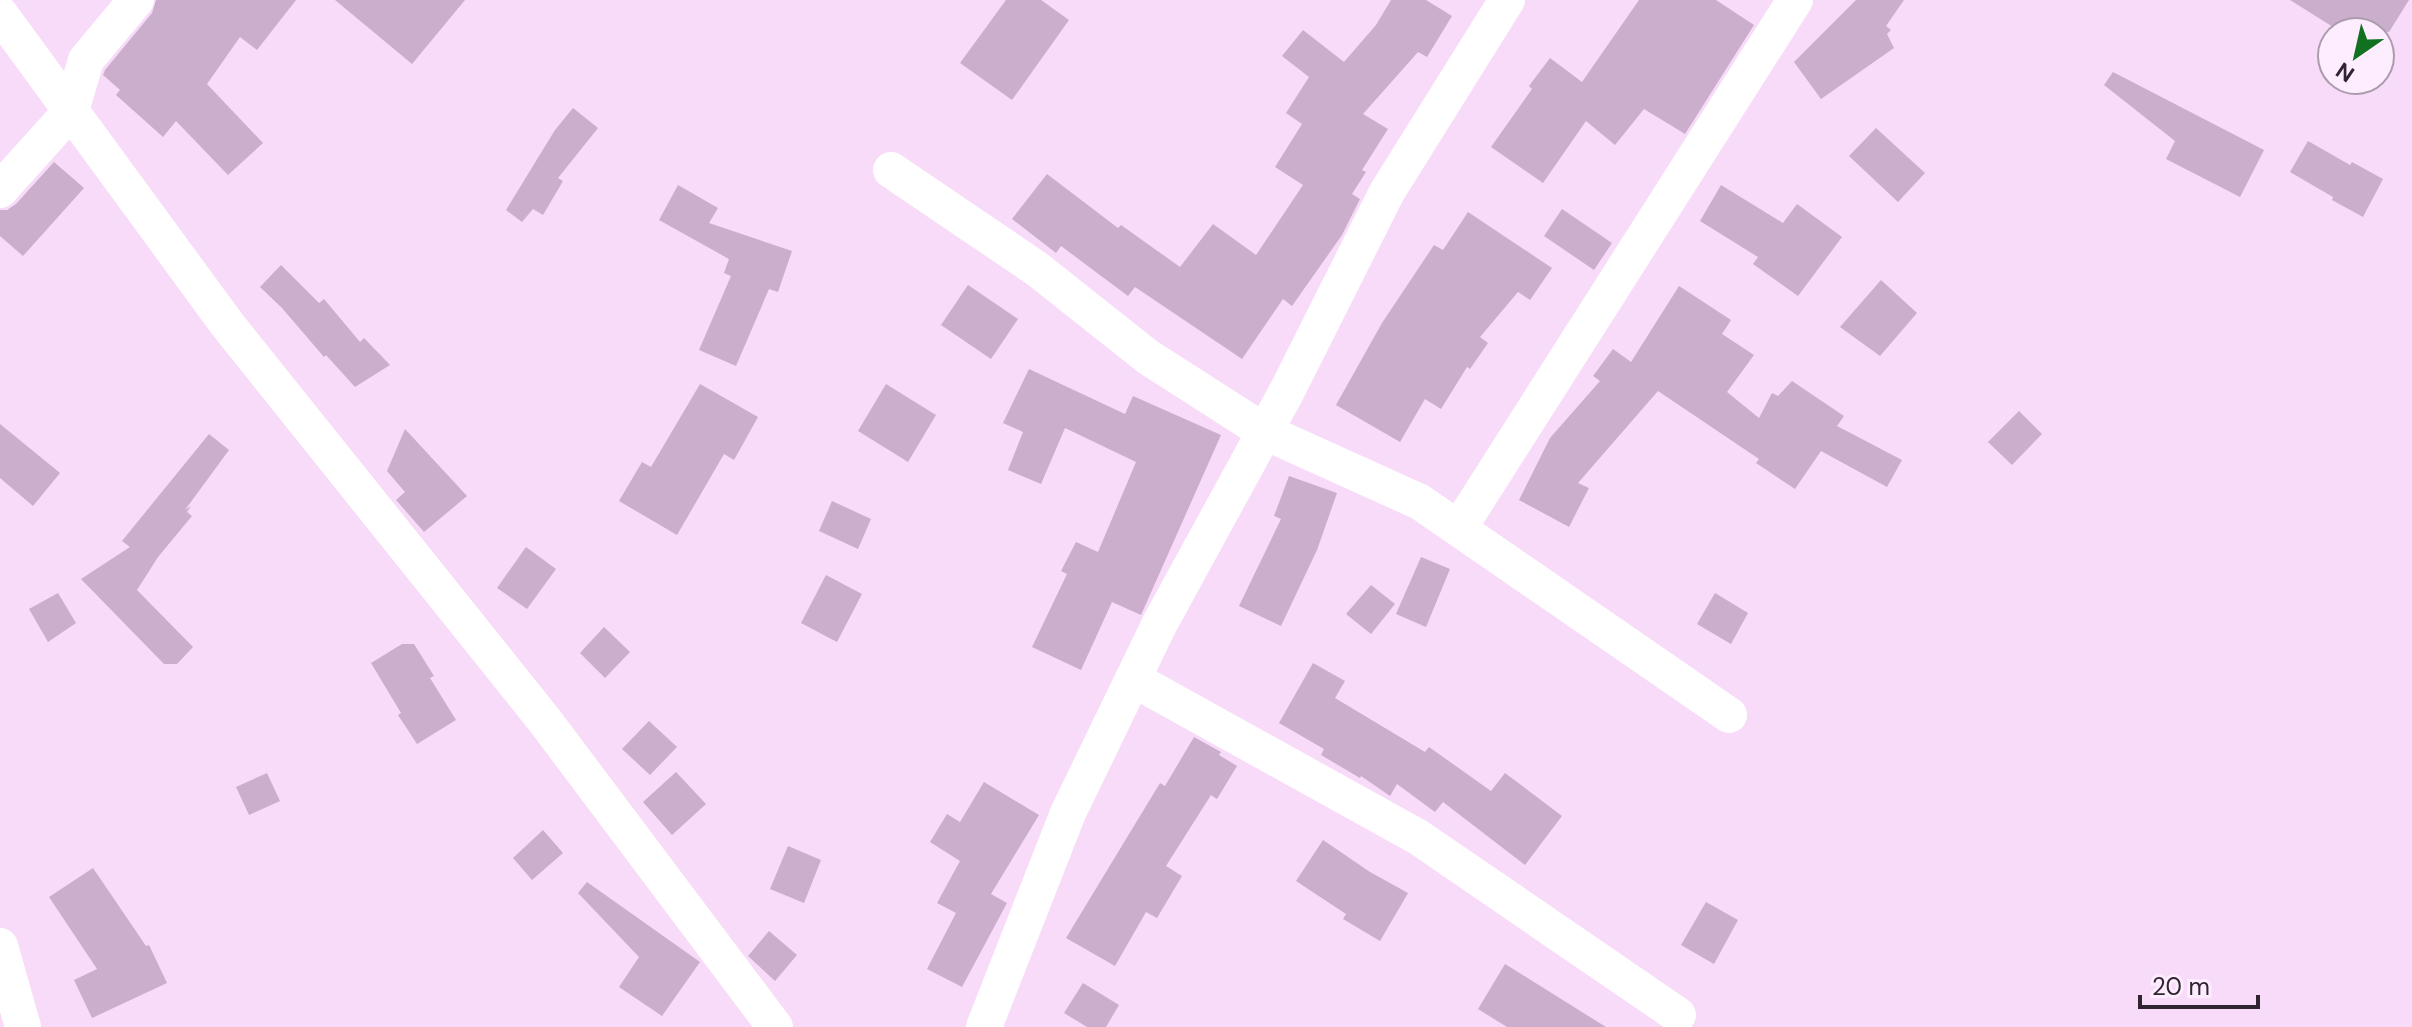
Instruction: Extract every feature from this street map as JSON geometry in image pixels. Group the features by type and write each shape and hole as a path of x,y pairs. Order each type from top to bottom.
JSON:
{"street":[{"path":"0,190 71,111 86,60 136,0"},
{"path":"984,1027 1068,813 1160,623 1265,432 1387,192 1507,0"},
{"path":"1459,528 1795,0"},
{"path":"0,14 227,324 545,721 775,1027"},
{"path":"891,170 1037,269 1148,357 1265,432 1420,502 1729,715"},
{"path":"1133,679 1418,837 1678,1015"},
{"path":"0,946 23,1027"}],"building":[{"path":"156,0 296,0 257,50 240,37 207,84 263,143 228,175 176,121 163,137 116,95 120,90 103,75 152,13"},
{"path":"335,0 465,0 412,64"},
{"path":"1006,0 1041,0 1069,20 1012,100 960,63"},
{"path":"1391,0 1426,0 1452,16 1427,57 1418,52 1363,114 1388,129 1362,170 1366,172 1352,194 1360,199 1342,235 1292,306 1283,299 1242,359 1135,287 1128,296 1061,246 1056,253 1012,219 1047,174 1118,228 1121,225 1180,267 1213,224 1256,255 1303,185 1275,167 1302,124 1286,113 1309,77 1282,56 1303,30 1344,62 1376,25"},
{"path":"1639,0 1716,0 1754,25 1685,134 1644,109 1615,145 1586,121 1543,183 1491,147 1550,58 1582,82"},
{"path":"1856,0 1904,0 1886,26 1891,30 1887,34 1894,48 1821,99 1794,62"},
{"path":"2290,0 2409,0 2396,21 2396,16 2316,16"},
{"path":"2113,72 2264,150 2240,197 2166,159 2175,141 2104,85"},
{"path":"573,108 598,128 558,178 563,181 543,215 533,209 522,222 506,210 555,130"},
{"path":"1876,128 1925,173 1898,202 1849,156"},
{"path":"2308,141 2350,165 2352,162 2383,179 2363,217 2290,172"},
{"path":"54,162 84,188 23,256 0,236 0,210 7,210 16,204"},
{"path":"678,185 718,208 709,223 792,251 778,292 769,289 736,366 699,350 731,276 724,273 729,259 659,220"},
{"path":"1721,185 1783,223 1797,204 1842,237 1798,296 1753,264 1758,257 1700,221"},
{"path":"1562,209 1612,243 1594,270 1544,236"},
{"path":"1468,212 1552,268 1530,300 1518,292 1480,337 1488,343 1470,369 1467,367 1441,409 1425,399 1400,442 1336,405 1382,323 1434,245 1443,250"},
{"path":"281,265 319,303 324,299 360,342 364,338 390,365 355,387 260,287"},
{"path":"1881,280 1917,313 1880,356 1840,327"},
{"path":"968,285 1018,319 991,359 941,325"},
{"path":"1679,286 1731,320 1722,334 1754,355 1727,392 1759,418 1772,393 1778,396 1792,381 1844,416 1837,426 1902,460 1887,487 1821,451 1795,489 1756,463 1759,459 1658,391 1578,483 1589,488 1569,527 1519,500 1550,438 1600,381 1593,376 1613,349 1631,362"},
{"path":"1029,369 1125,414 1133,396 1221,435 1141,615 1112,602 1081,670 1032,647 1067,574 1061,571 1076,542 1098,552 1136,462 1065,428 1041,484 1008,470 1023,432 1003,423"},
{"path":"700,384 758,417 734,460 724,454 677,535 619,501 642,462 651,467"},
{"path":"886,384 936,415 908,462 858,431"},
{"path":"2019,411 2042,434 2012,465 1988,442"},
{"path":"0,424 60,473 33,506 0,478"},
{"path":"405,429 467,496 424,532 396,500 405,492 387,471"},
{"path":"209,434 229,450 185,510 191,506 187,512 192,516 158,557 137,590 193,647 177,664 164,664 81,579 130,547 122,541"},
{"path":"1289,476 1337,493 1317,550 1281,626 1239,606 1281,519 1274,516"},
{"path":"832,501 871,519 858,549 819,531"},
{"path":"526,547 556,569 527,609 497,588"},
{"path":"1421,557 1450,569 1426,627 1396,614"},
{"path":"826,575 862,594 837,642 801,623"},
{"path":"1371,585 1395,604 1371,634 1346,614"},
{"path":"58,593 76,623 48,642 29,609"},
{"path":"1715,593 1748,613 1731,644 1697,624"},
{"path":"604,627 630,652 605,678 580,653"},
{"path":"402,644 414,644 434,676 430,678 456,720 417,744 371,663"},
{"path":"1313,663 1345,681 1335,698 1425,752 1429,747 1491,791 1505,773 1562,816 1525,865 1443,802 1435,812 1397,784 1390,796 1321,755 1324,749 1279,723"},
{"path":"649,721 677,747 650,775 622,749"},
{"path":"1194,737 1221,752 1219,755 1237,766 1217,799 1211,795 1166,866 1182,876 1157,918 1146,912 1115,966 1066,938 1160,783 1165,786"},
{"path":"676,772 706,804 672,835 643,802"},
{"path":"267,773 280,801 249,815 236,787"},
{"path":"984,782 1039,815 991,894 1007,903 962,987 927,969 956,913 937,903 960,861 930,842 947,814 960,822"},
{"path":"543,830 563,853 532,880 513,858"},
{"path":"1323,840 1408,893 1380,941 1343,919 1346,914 1296,881"},
{"path":"788,846 821,860 804,903 770,889"},
{"path":"93,868 146,946 149,945 167,983 92,1018 74,980 97,969 49,897"},
{"path":"587,882 700,962 662,1016 619,987 639,957 578,893"},
{"path":"1706,902 1738,920 1714,964 1681,945"},
{"path":"769,931 797,955 775,981 748,956"},
{"path":"1505,964 1606,1027 1507,1027 1478,1009"},
{"path":"1083,983 1119,1005 1106,1027 1087,1027 1064,1013"}]}
